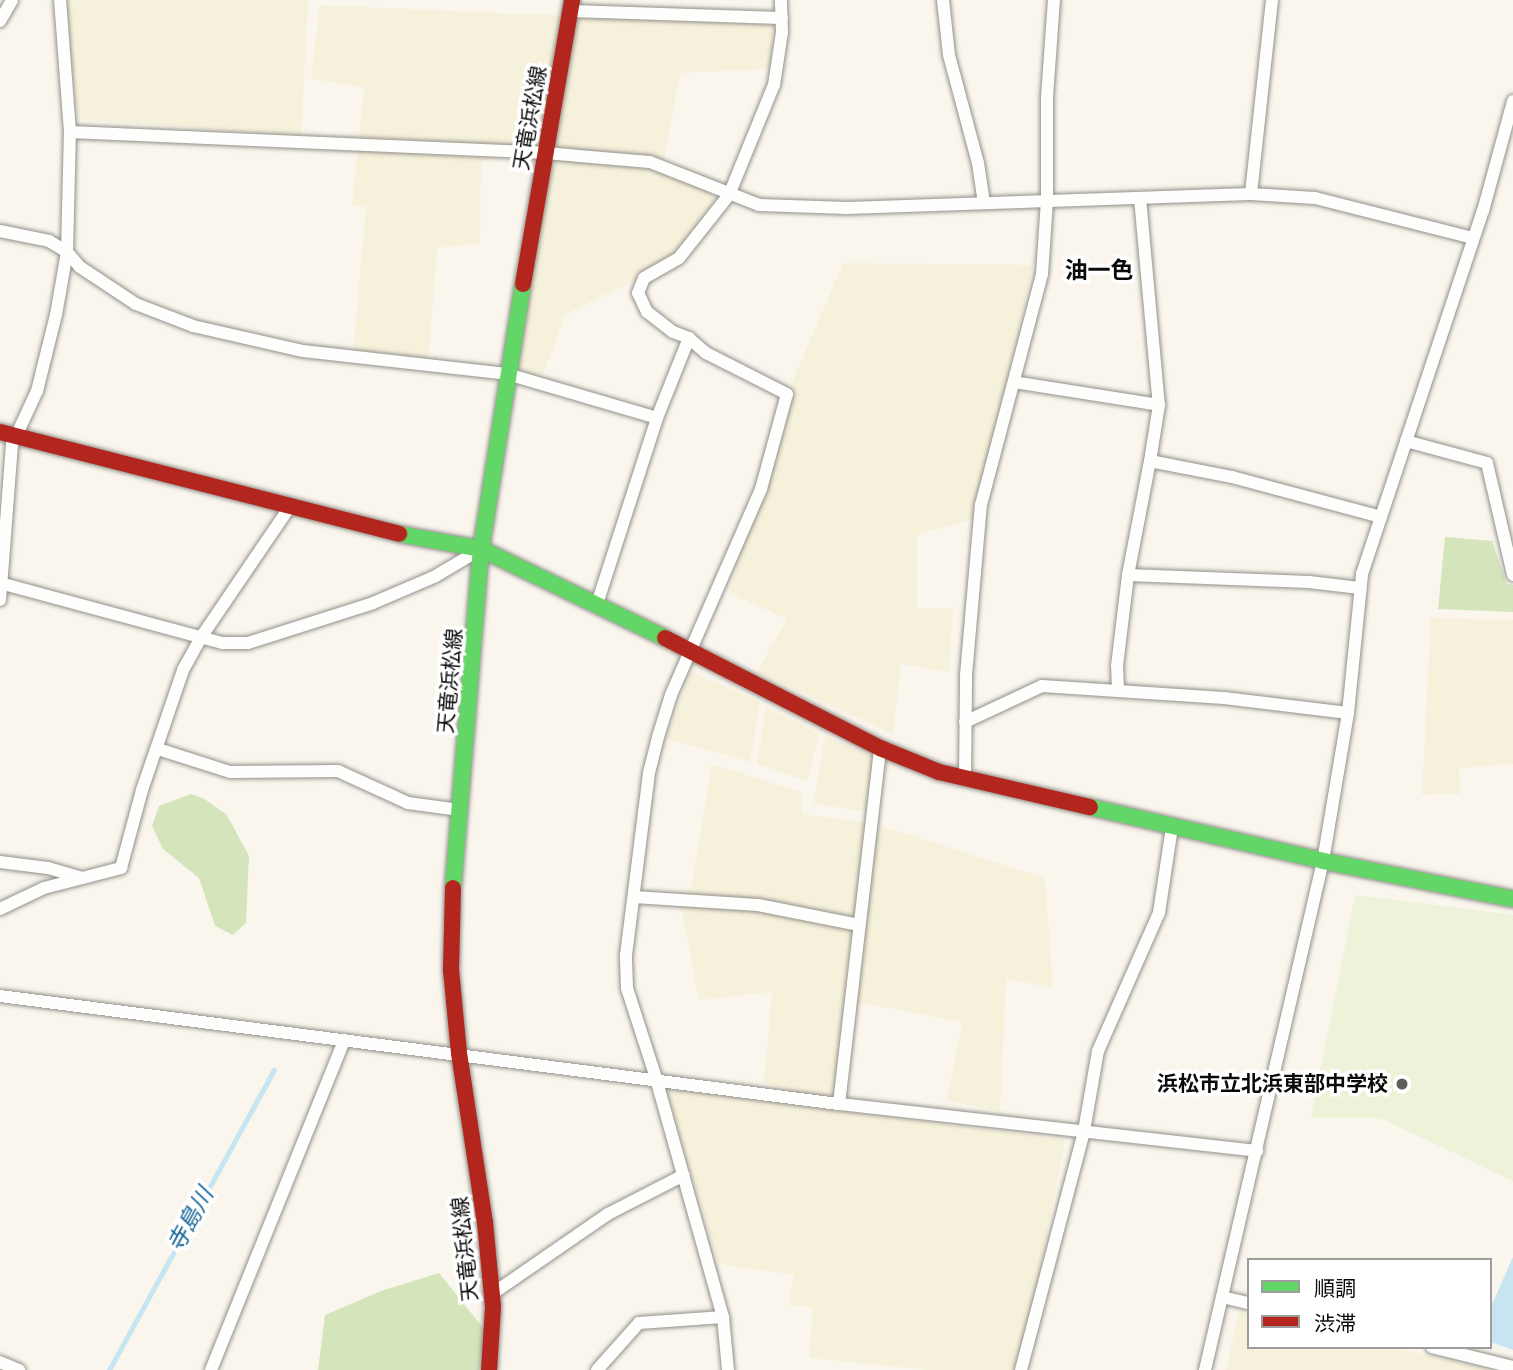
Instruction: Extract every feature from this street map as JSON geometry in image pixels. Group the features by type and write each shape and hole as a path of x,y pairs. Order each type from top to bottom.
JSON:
{"street":[{"path":"0,21 12,0"},
{"path":"0,600 12,445 37,390 56,315 66,252 70,132 60,0"},
{"path":"728,1370 723,1317 656,1078 627,988 626,954 649,773 671,695 761,489 788,394 706,353 689,338 673,332 647,312 638,293 644,278 679,258 729,195 774,86 782,18 781,0"},
{"path":"943,0 950,55 978,163 984,203"},
{"path":"965,779 965,722 973,571 981,505 1042,274 1047,200 1047,97 1054,0"},
{"path":"1251,194 1272,0"},
{"path":"571,6 782,18"},
{"name":"天竜浜松線","path":"489,1370 492,1294 485,1222 459,1053 451,970 452,896 481,549 507,374 571,6"},
{"path":"1205,1370 1257,1151 1283,1023 1323,861 1348,713 1360,588 1473,238 1513,101"},
{"path":"70,132 545,153 650,162 758,205 847,208 1251,194 1315,198 1473,238"},
{"path":"1118,691 1117,666 1128,575 1159,405 1140,198"},
{"path":"0,231 50,241 66,252 80,267 136,304 193,326 303,351 507,374 657,418"},
{"path":"597,604 657,418 689,338"},
{"path":"1014,382 1159,405"},
{"path":"0,432 291,505 374,530 481,549 597,604 880,748 965,779 1323,861 1513,899"},
{"path":"1406,441 1487,463 1513,575"},
{"path":"1150,461 1233,477 1381,517"},
{"path":"0,909 44,888 121,868 142,790 183,670 202,636 291,505"},
{"path":"1,584 223,643 248,643 373,603 434,577 481,549"},
{"path":"1128,575 1309,582 1360,588"},
{"path":"965,722 1042,686 1224,698 1348,713"},
{"path":"839,1104 880,748"},
{"path":"158,749 230,772 338,771 408,803 460,810"},
{"path":"1021,1370 1084,1131 1098,1051 1159,912 1172,827"},
{"path":"0,862 48,868 83,878"},
{"path":"634,897 758,905 859,925"},
{"path":"0,996 69,1007 656,1078 839,1104 1257,1151"},
{"path":"211,1370 344,1040"},
{"path":"492,1294 608,1214 684,1175"},
{"path":"1222,1297 1247,1303"},
{"path":"597,1370 639,1323 723,1317"},
{"path":"1440,1349 1513,1367"},
{"path":"0,1362 19,1370"}],"shaded area":[{"path":"63,0 308,0 301,136 79,119"},
{"path":"320,5 773,25 770,69 680,73 664,159 715,198 670,263 566,314 543,374 507,374 546,147 481,161 480,243 437,248 428,364 353,356 366,207 352,205 364,87 311,79"},
{"path":"843,263 1033,265 975,518 917,535 917,608 953,608 949,672 901,664 893,734 757,672 787,619 729,593 787,394"},
{"path":"1431,618 1513,620 1513,764 1459,768 1461,794 1422,795"},
{"path":"690,671 760,702 750,762 667,739"},
{"path":"766,707 819,734 807,781 757,764"},
{"path":"825,736 879,759 869,812 814,804"},
{"path":"712,764 801,792 802,814 872,823 1045,878 1053,989 1006,978 1000,1111 947,1101 962,1022 851,1001 839,1104 764,1083 772,992 699,1000 680,901 691,888"},
{"path":"666,1088 1065,1140 1021,1370 928,1370 809,1358 813,1307 789,1306 794,1275 719,1264"},
{"path":"1239,1312 1247,1314 1247,1349 1400,1349 1490,1370 1226,1370"}],"green space":[{"path":"1445,537 1492,541 1507,584 1513,585 1513,612 1438,609"},
{"path":"191,794 203,798 227,815 249,856 246,923 233,935 215,926 199,878 163,849 152,826 159,806"},
{"path":"1355,895 1513,915 1513,1181 1380,1118 1311,1118"},
{"path":"439,1273 484,1329 479,1370 318,1370 325,1315 381,1291"}],"water":[{"path":"1513,1257 1513,1350 1492,1343 1492,1304"}],"waterway":[{"name":"寺島川","path":"109,1370 274,1070"}],"traffic: fast":[{"path":"453,888 481,549 523,284"},
{"path":"399,534 481,549 665,638"},
{"path":"1090,807 1323,861 1513,899"}],"traffic: jam":[{"path":"523,284 572,0"},
{"path":"0,432 399,534"},
{"path":"665,638 880,748 939,772 1090,807"},
{"path":"453,888 451,970 459,1053 485,1222 493,1307 489,1370"}],"place":[{"name":"浜松市立北浜東部中学校","path":"1402,1084"}],"district":[{"name":"油一色","path":"1099,271"}]}
